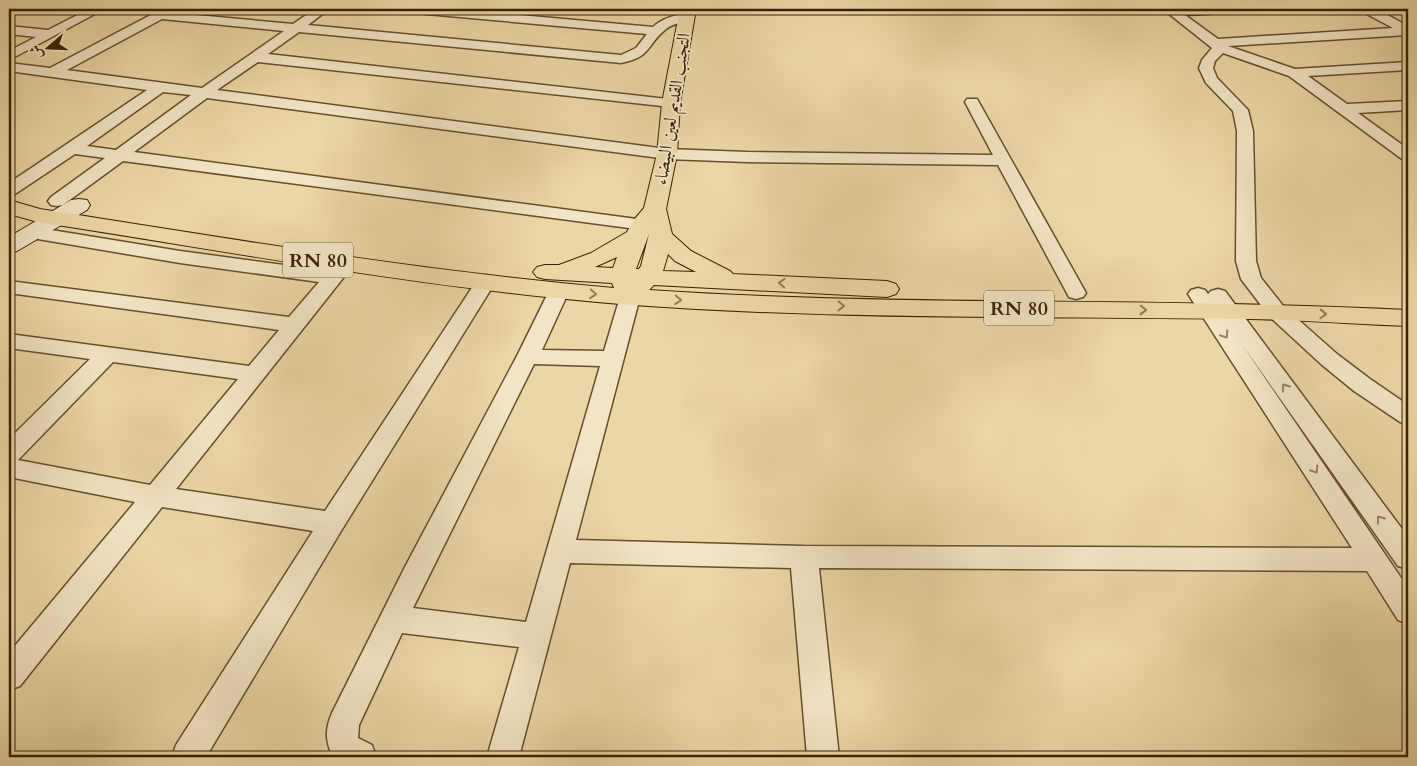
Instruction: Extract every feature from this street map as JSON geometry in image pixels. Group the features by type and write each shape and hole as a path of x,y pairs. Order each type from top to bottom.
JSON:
{"main road":[{"name":"التجنب القديم لعين البيضاء","path":"651,227 667,154 671,103 687,14"},
{"name":"RN 80","path":"9,191 54,214 329,245 485,268 558,282"},
{"name":"RN 80","path":"9,207 198,240 278,262 339,271 486,281 558,282 626,286 825,306 1270,304 1408,299"},
{"path":"9,233 54,214"},
{"path":"9,246 54,214"},
{"path":"626,286 647,278 653,266 651,227"},
{"path":"651,227 682,256 694,264 735,281"},
{"path":"558,282 651,227"},
{"path":"626,286 651,227"},
{"name":"RN 80","path":"647,278 916,290 1076,293 1214,303"},
{"name":"RN 80","path":"1270,304 1408,318"}],"street":[{"path":"9,56 98,9"},
{"path":"278,262 180,257 54,214 120,156 254,57 323,9"},
{"path":"415,9 657,31"},
{"path":"1170,10 1226,9"},
{"path":"1367,9 1408,31"},
{"path":"1170,10 1218,45 1294,73 1342,109 1404,151"},
{"path":"55,71 165,12 296,28 622,59 635,56 644,49 662,25 687,14"},
{"path":"462,80 520,18"},
{"path":"9,30 50,34"},
{"path":"1218,45 1408,31"},
{"path":"1218,45 1206,68 1211,80 1240,110 1245,131 1246,261 1251,278 1270,304 1329,360 1408,416"},
{"path":"254,57 671,103"},
{"path":"1294,73 1408,66"},
{"path":"9,67 55,71 667,154 746,157 1004,160"},
{"path":"9,191 162,86"},
{"path":"972,102 1076,293"},
{"path":"1342,109 1408,104"},
{"path":"72,149 651,227"},
{"path":"180,257 198,240"},
{"path":"9,676 339,271"},
{"path":"188,757 332,523 486,281"},
{"path":"360,757 348,752 343,746 343,724 498,412 528,357 558,282"},
{"path":"9,286 295,325"},
{"path":"503,757 612,359 626,286"},
{"path":"1214,303 1408,558"},
{"path":"1214,303 1408,612"},
{"path":"9,341 255,374"},
{"path":"9,454 109,353"},
{"path":"528,357 612,359"},
{"path":"9,468 156,496 332,523"},
{"path":"559,551 804,558 1374,560"},
{"path":"804,558 823,757"},
{"path":"394,619 536,636"}]}
